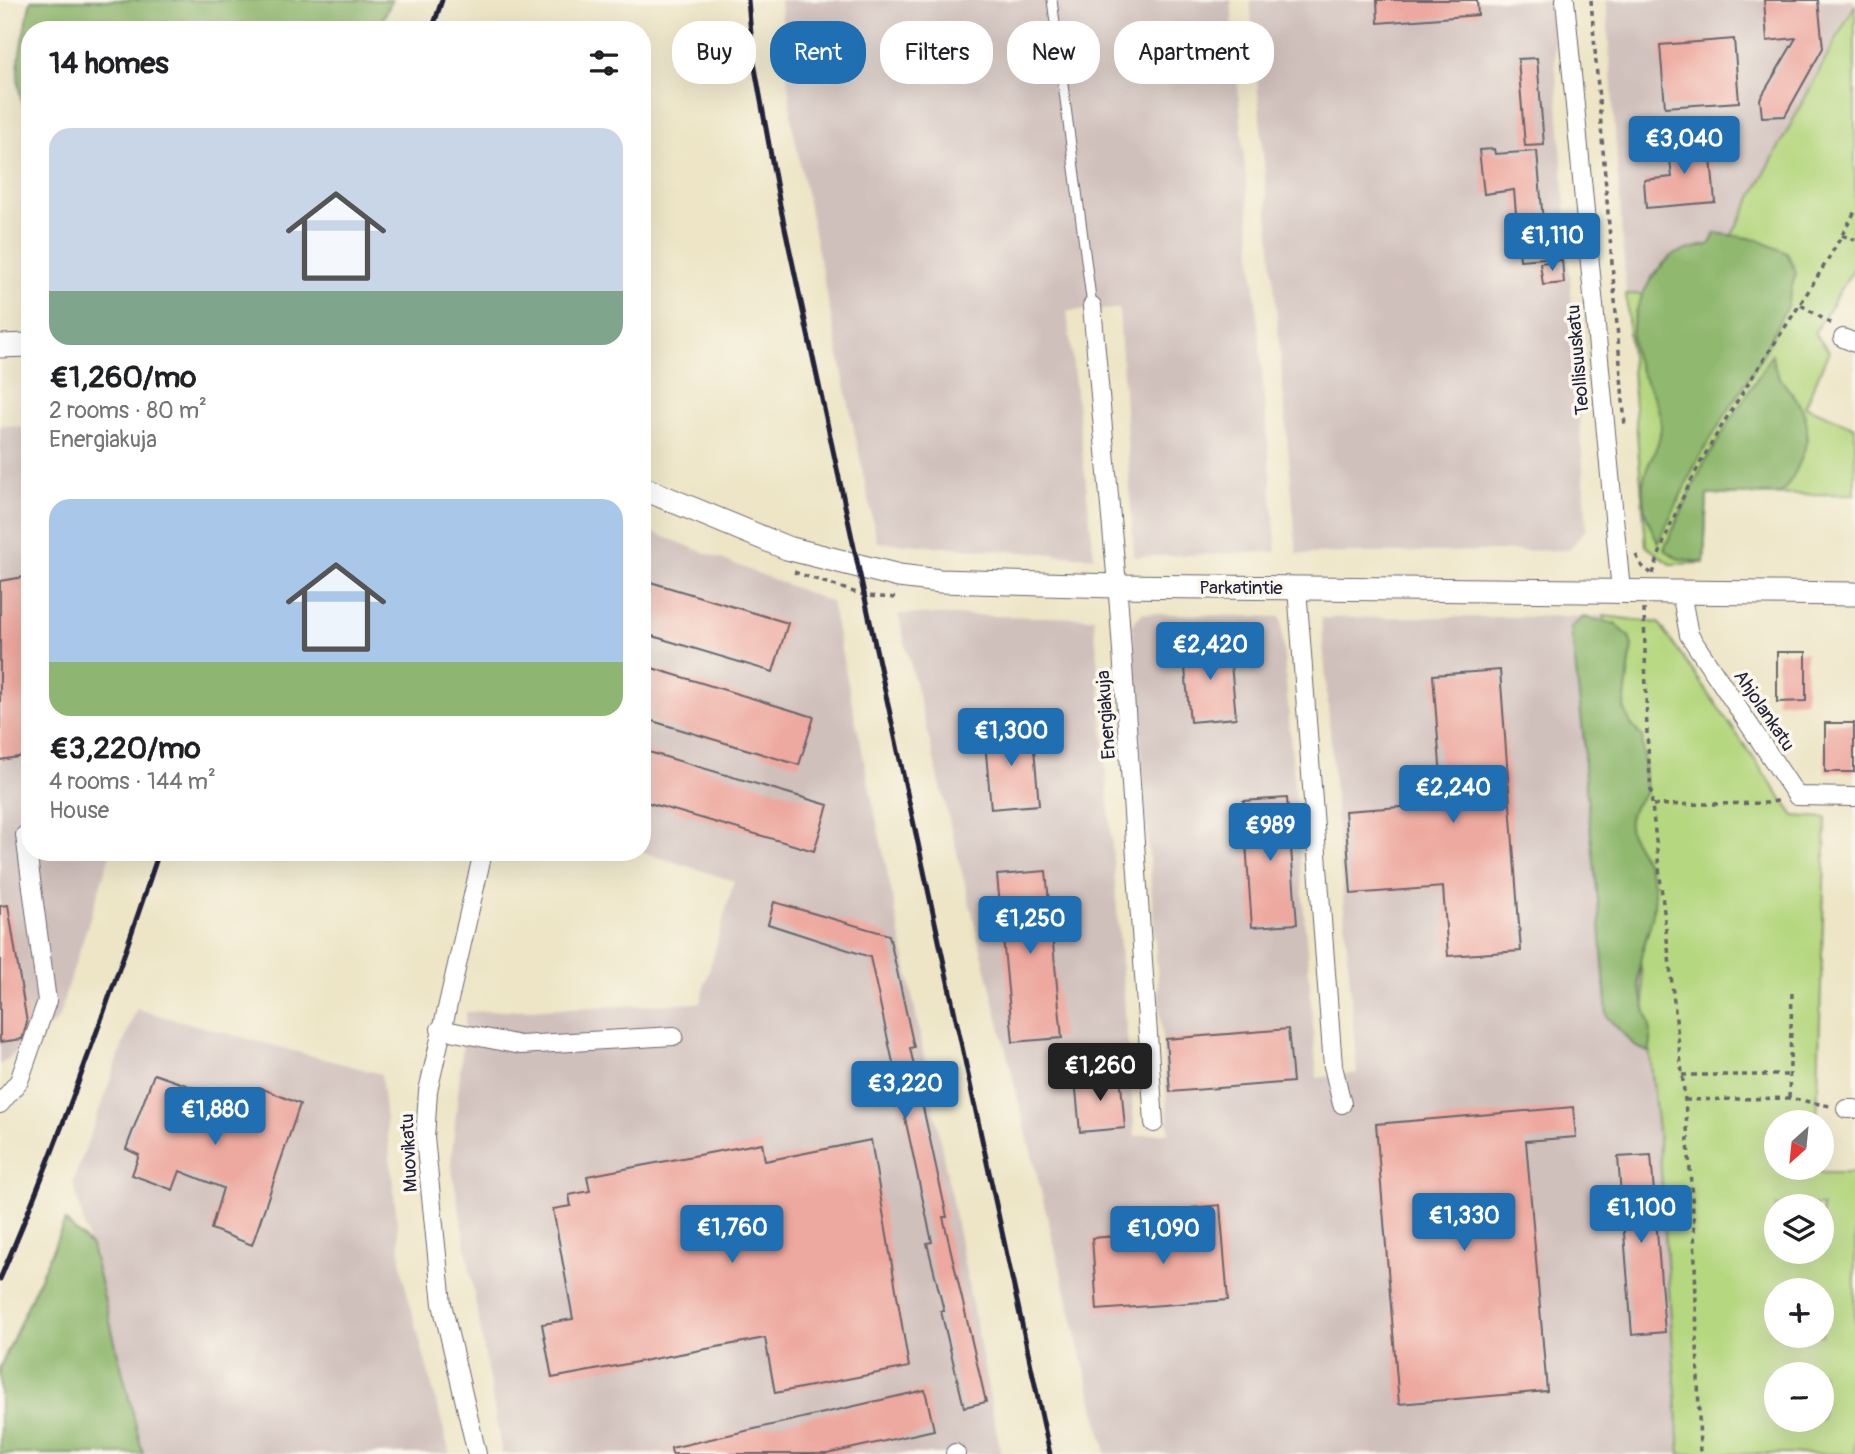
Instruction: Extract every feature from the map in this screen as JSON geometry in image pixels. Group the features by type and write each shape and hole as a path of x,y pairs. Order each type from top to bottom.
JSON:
{"street":[{"name":"Teollisuuskatu","path":"1565,0 1621,591"},
{"name":"Energiakuja","path":"1092,306 1154,1123"},
{"path":"0,346 21,345"},
{"name":"Parkatintie","path":"651,492 787,548 899,576 940,581 1115,586 1855,594"},
{"path":"1297,588 1333,1066 1342,1104"},
{"name":"Ahjolankatu","path":"1681,592 1689,635 1797,796"},
{"path":"1797,796 1855,797"},
{"path":"0,1104 19,1082 47,1001 28,861"},
{"name":"Muovikatu","path":"477,1454 442,1304 425,1138 428,1091 440,1029 481,861"},
{"path":"440,1029 520,1045 674,1036"}],"lane":[{"path":"1052,0 1092,306"}],"path":[{"path":"1591,0 1625,430"},
{"path":"1633,549 1642,566 1653,575 1665,535 1704,456 1800,305 1855,211"},
{"path":"1842,235 1855,240"},
{"path":"1800,305 1830,322 1849,340"},
{"path":"1644,607 1647,734 1652,806 1685,1100 1694,1226 1700,1454"},
{"path":"1652,806 1767,803 1797,796"},
{"path":"1789,1098 1792,993"},
{"path":"1682,1074 1790,1075"},
{"path":"1685,1100 1789,1098 1850,1109"}],"shaded area":[{"path":"780,0 1231,0 1233,21 1114,21 1114,84 1238,84 1277,552 1134,557 1119,309 1067,311 1094,557 877,542 792,124 788,84 866,84 866,21 782,21"},
{"path":"1250,0 1551,0 1587,528 1569,550 1297,554 1257,84 1274,84 1274,21 1252,21"},
{"path":"1606,0 1855,0 1700,295 1626,294"},
{"path":"0,425 21,427 21,861 108,861 57,1021 0,1065"},
{"path":"651,532 831,602 900,933 1001,1454 502,1454 451,1163 466,1012 700,1003 734,881 651,855"},
{"path":"1142,613 1281,617 1317,1078 1357,1073 1321,618 1604,616 1659,1141 1680,1454 1106,1454 898,614 1094,618 1135,1136 1169,1132 1132,625"},
{"path":"136,1009 381,1074 403,1277 450,1454 143,1454 73,1182"}],"green space":[{"path":"31,0 392,0 382,21 26,21"},
{"path":"1855,4 1855,267 1814,333 1829,351 1805,406 1855,427 1855,494 1707,495 1704,563 1670,564 1646,546 1626,294 1700,295"},
{"path":"21,46 21,98 18,76"},
{"path":"1715,233 1756,239 1787,253 1796,272 1787,306 1762,356 1697,461 1658,543 1647,517 1643,480 1660,438 1661,425 1655,400 1636,360 1632,333 1634,319 1651,279 1669,258 1710,244"},
{"path":"1772,354 1778,374 1798,402 1807,425 1804,450 1795,473 1781,494 1707,495 1704,563 1677,558 1664,549 1703,465"},
{"path":"1604,616 1659,623 1794,816 1826,818 1817,1110 1764,1110 1764,1180 1834,1180 1834,1173 1855,1173 1855,1454 1680,1454 1659,1141"},
{"path":"1584,617 1615,624 1629,636 1632,646 1624,707 1630,723 1642,737 1646,793 1635,806 1629,827 1648,866 1654,894 1654,907 1639,969 1640,992 1651,1037 1648,1052 1636,1047 1607,1017 1584,768 1584,741 1571,627"},
{"path":"65,1221 91,1246 143,1454 0,1454 0,1368"}],"building":[{"path":"1377,0 1477,0 1478,15 1378,23"},
{"path":"1764,0 1818,0 1823,48 1785,116 1762,117 1760,99 1796,38 1767,41"},
{"path":"1734,39 1739,102 1665,107 1660,45"},
{"path":"1537,58 1544,145 1525,146 1518,59"},
{"path":"1709,137 1715,202 1646,208 1644,180 1672,177 1668,141"},
{"path":"1494,149 1495,154 1537,151 1546,258 1520,260 1514,190 1484,194 1479,150"},
{"path":"1562,260 1564,283 1543,285 1540,263"},
{"path":"21,578 21,756 0,760 0,581"},
{"path":"651,582 788,623 773,672 651,636"},
{"path":"1229,642 1236,718 1190,722 1183,646"},
{"path":"1777,652 1806,652 1806,701 1777,702"},
{"path":"651,668 814,717 799,765 651,721"},
{"path":"1500,670 1521,951 1448,956 1443,887 1351,894 1345,811 1443,804 1433,675"},
{"path":"1825,723 1854,723 1854,772 1825,772"},
{"path":"1032,727 1039,805 991,809 984,731"},
{"path":"651,753 828,805 814,851 651,804"},
{"path":"1287,798 1297,924 1252,927 1243,801"},
{"path":"1046,871 1062,1038 1013,1042 997,875"},
{"path":"774,902 889,935 914,1047 910,1048 947,1217 943,1217 986,1402 964,1407 941,1311 944,1311 927,1243 932,1242 870,957 768,924"},
{"path":"8,905 27,1023 22,1039 0,1042 0,906"},
{"path":"1288,1029 1293,1082 1170,1092 1166,1039"},
{"path":"154,1074 244,1105 248,1090 259,1094 261,1088 300,1104 252,1245 211,1229 223,1188 180,1171 173,1190 132,1175 139,1155 126,1149"},
{"path":"1120,1074 1125,1128 1080,1132 1075,1079"},
{"path":"1573,1107 1576,1137 1526,1141 1547,1391 1399,1404 1376,1124"},
{"path":"871,1140 909,1367 775,1393 765,1338 552,1378 542,1324 573,1319 553,1209 571,1206 569,1195 590,1191 587,1176 762,1143 765,1161"},
{"path":"1651,1155 1665,1332 1632,1335 1618,1157"},
{"path":"1220,1205 1228,1300 1097,1310 1092,1238 1194,1230 1192,1208"},
{"path":"925,1390 934,1430 827,1454 672,1454 671,1448"}],"railway":[{"path":"435,21 442,0"},
{"path":"748,0 753,57 780,205 1050,1454"},
{"path":"0,1279 84,1067 156,861"}]}
